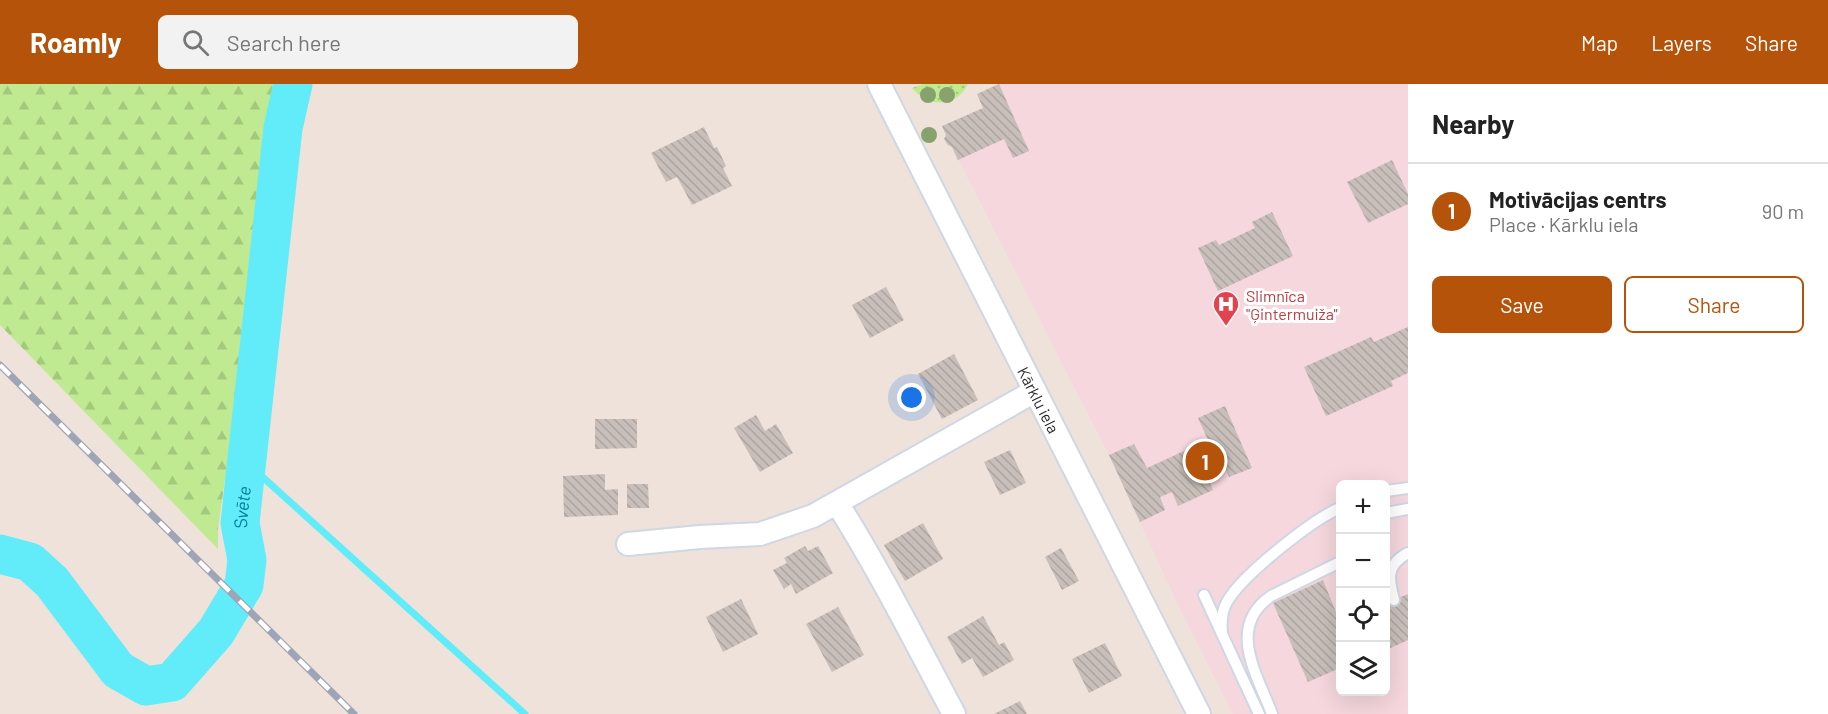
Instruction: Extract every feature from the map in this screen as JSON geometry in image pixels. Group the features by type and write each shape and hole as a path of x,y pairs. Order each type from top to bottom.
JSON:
{"street":[{"name":"Kārklu iela","path":"879,84 1199,714"},
{"path":"628,544 759,534 813,516 1035,391"},
{"path":"837,503 858,536 954,714"}],"lane":[{"path":"1390,490 1408,488"},
{"path":"1390,512 1408,509"},
{"path":"1222,634 1221,621 1227,602 1247,577 1307,528 1336,511"},
{"path":"1394,600 1389,582 1390,572 1399,557 1408,553"},
{"path":"1272,714 1246,641 1248,626 1254,612 1271,596 1336,564"},
{"path":"1204,595 1259,714"}],"shaded area":[{"name":"Slimnīca \"Ģintermuiža\"","path":"998,84 1408,84 1408,714 1233,714 1180,609 1109,455 952,147 945,139 946,135 942,126 983,108 977,94"}],"green space":[{"path":"0,84 281,84 218,529 218,549 0,325"},
{"path":"923,84 968,84 956,98 934,102 919,95 912,88"}],"building":[{"path":"999,84 1029,151 1013,158 1004,139 958,160 952,147 944,139 946,135 942,126 983,108 977,94"},
{"path":"704,127 714,148 717,147 726,166 723,168 732,186 692,205 677,177 666,182 651,153"},
{"path":"1392,160 1408,194 1408,204 1368,223 1347,182"},
{"path":"1272,212 1293,256 1218,291 1198,248 1216,240 1219,245 1255,228 1252,222"},
{"path":"886,287 904,320 870,338 852,305"},
{"path":"1408,327 1408,373 1391,381 1393,386 1326,416 1304,367 1371,337 1374,342"},
{"path":"954,354 978,400 942,419 918,374"},
{"path":"1225,406 1252,468 1229,477 1225,468 1207,476 1213,490 1178,506 1172,492 1160,497 1165,510 1140,522 1109,455 1134,444 1147,468 1208,440 1198,418"},
{"path":"756,415 765,431 776,424 793,453 760,472 734,428"},
{"path":"595,419 637,419 637,448 595,449"},
{"path":"1010,450 1026,483 1000,495 984,462"},
{"path":"605,474 605,490 618,489 618,515 564,517 563,476"},
{"path":"627,484 648,484 649,508 627,508"},
{"path":"923,523 943,559 905,581 884,545"},
{"path":"805,546 808,551 818,546 833,573 796,594 791,584 784,589 773,570 787,563 784,558"},
{"path":"1061,548 1079,581 1062,590 1045,557"},
{"path":"1323,580 1336,612 1336,670 1308,682 1273,603"},
{"path":"1408,594 1408,640 1390,648 1390,642 1390,601"},
{"path":"741,599 758,634 723,652 706,617"},
{"path":"838,607 864,655 832,672 806,624"},
{"path":"983,616 999,645 1004,642 1014,660 983,677 972,658 962,664 947,637"},
{"path":"1105,643 1122,676 1089,693 1072,659"},
{"path":"1020,701 1027,714 994,714"}],"waterway":[{"name":"Svēte","path":"0,554 30,562 52,582 118,670 146,686 172,682 216,632 244,585 247,560 240,523 283,128 293,84"},
{"path":"247,463 525,714"}],"railway":[{"path":"0,365 354,714"}],"place":[{"name":"Slimnīca \"Ģintermuiža\"","path":"1226,327"},
{"name":"Motivācijas centrs","path":"1205,461"}]}
